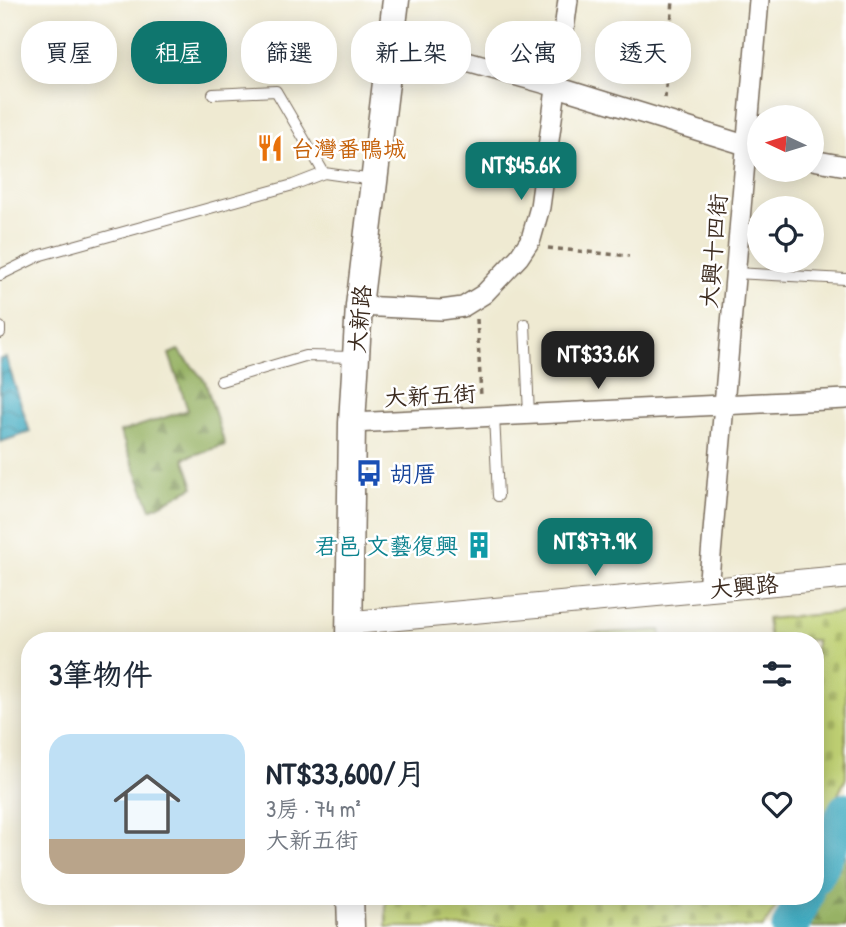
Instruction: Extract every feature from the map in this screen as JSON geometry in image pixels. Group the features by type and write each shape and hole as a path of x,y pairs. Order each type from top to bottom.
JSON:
{"main road":[{"name":"大新路","path":"393,21 396,0"},
{"name":"大新路","path":"349,632 352,423 359,306 386,84"},
{"path":"351,905 351,927"}],"street":[{"path":"359,306 441,310 463,307 484,294 531,239 540,207 568,0"},
{"name":"大興十四街","path":"755,105 759,0"},
{"path":"471,63 747,146"},
{"path":"824,162 846,166"},
{"name":"大興十四街","path":"708,590 735,273 748,182"},
{"name":"大新五街","path":"352,423 846,399"},
{"name":"大興路","path":"349,632 708,590 846,577"}],"lane":[{"path":"213,94 276,91 324,173"},
{"path":"0,275 41,255 293,185 324,173 374,180"},
{"path":"735,273 846,279"},
{"path":"525,324 529,415"},
{"path":"0,327 0,333"},
{"path":"221,381 305,355 356,357"},
{"path":"494,416 498,496"}],"path":[{"path":"665,98 673,0"},
{"path":"531,239 545,247 629,256"},
{"path":"463,307 464,320 478,319 481,397"}],"green space":[{"path":"178,350 205,381 225,445 184,458 194,487 151,509 120,432 188,410 169,354"},
{"path":"846,612 846,778 824,823 824,632 769,632 767,619"},
{"path":"660,630 660,632 624,632"},
{"path":"846,836 846,927 799,927 810,905 824,905 824,879"},
{"path":"386,905 777,905 763,927 386,927"}],"water":[{"path":"6,358 30,432 0,442 0,359"}],"waterway":[{"path":"824,857 846,811"},
{"path":"790,927 801,905"}],"place":[{"name":"台灣番鴨城","path":"270,148"},
{"name":"胡厝","path":"369,473"},
{"name":"君邑 文藝復興","path":"479,545"}]}
